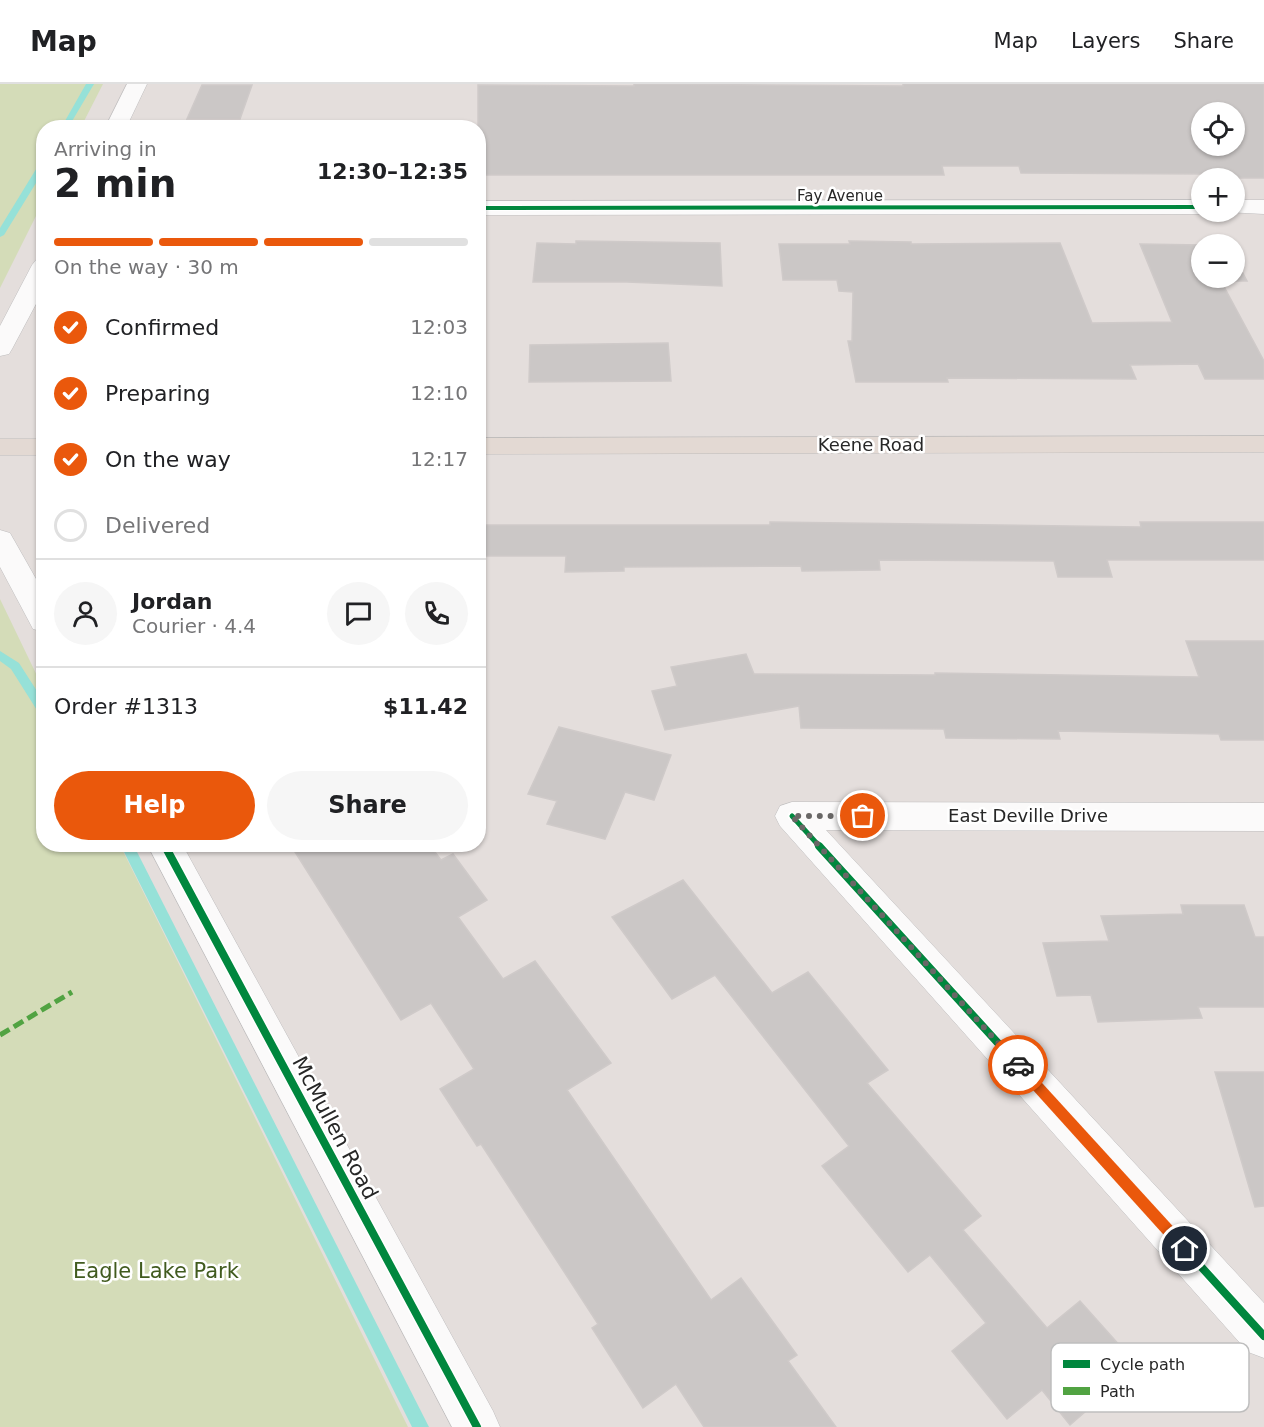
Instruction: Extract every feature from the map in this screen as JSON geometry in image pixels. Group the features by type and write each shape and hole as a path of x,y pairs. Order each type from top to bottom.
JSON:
{"main road":[{"name":"Keene Road","path":"486,446 1264,444"},
{"path":"0,447 36,447"}],"street":[{"path":"119,120 137,84"},
{"name":"Fay Avenue","path":"486,208 1191,207"},
{"path":"1245,207 1264,207"},
{"path":"0,350 36,280"},
{"path":"0,540 36,606"},
{"name":"East Deville Drive","path":"1264,817 792,816 1264,1336"},
{"name":"McMullen Road","path":"168,852 477,1427"}],"green space":[{"path":"0,84 103,84 85,120 36,120 36,216 0,288"},
{"name":"Eagle Lake Park","path":"0,599 36,674 36,852 123,852 408,1427 0,1427"}],"building":[{"path":"1264,84 1264,178 1245,178 1245,168 1191,168 1191,174 1021,173 1019,166 942,166 944,175 486,175 486,120 478,120 478,85"},
{"path":"202,85 252,85 240,119 187,119"},
{"path":"576,241 720,243 722,286 627,282 533,282 537,243 576,244"},
{"path":"849,241 911,242 911,244 1060,243 1092,323 1172,322 1140,244 1191,245 1191,288 1225,288 1264,361 1264,379 1205,379 1198,364 1130,365 1136,379 947,378 948,382 856,382 848,341 852,341 853,292 839,291 837,280 783,280 779,244 850,244"},
{"path":"668,343 671,381 529,382 530,345"},
{"path":"770,522 1141,527 1140,522 1264,522 1264,560 1107,560 1112,577 1058,577 1054,561 879,560 880,570 802,571 801,566 624,567 624,571 565,572 566,556 486,556 486,525 770,525"},
{"path":"1186,641 1264,641 1264,740 1221,740 1219,734 1058,731 1060,739 946,738 944,729 801,728 799,706 665,730 652,691 677,686 671,667 746,654 754,674 935,675 935,673 1199,677"},
{"path":"559,727 671,755 654,800 625,792 605,839 547,824 557,801 528,794"},
{"path":"295,852 435,852 441,860 453,854 487,900 458,917 503,979 535,961 611,1063 567,1090 711,1300 741,1278 797,1355 788,1361 836,1427 704,1427 676,1384 643,1408 592,1328 598,1324 481,1144 477,1146 440,1089 474,1069 431,1003 401,1020"},
{"path":"683,880 772,993 808,972 888,1070 867,1083 981,1216 963,1230 1047,1328 1080,1301 1117,1343 1051,1343 1051,1401 1042,1390 1007,1419 952,1351 986,1323 930,1255 908,1272 822,1166 849,1146 715,975 672,999 612,917"},
{"path":"1181,905 1244,905 1255,937 1264,937 1264,1007 1198,1007 1202,1018 1098,1022 1091,995 1057,996 1043,943 1109,941 1101,916 1183,914"},
{"path":"1215,1072 1264,1072 1264,1206 1255,1207"},
{"path":"1060,1412 1085,1412 1070,1425"}],"waterway":[{"path":"69,120 90,84"},
{"path":"0,235 36,176"},
{"path":"0,655 15,666 36,699"},
{"path":"130,852 421,1427"}],"marked path":[{"path":"0,1035 72,992"}],"cycle path":[{"path":"486,208 1191,207"},
{"path":"792,816 1264,1336"},
{"path":"168,852 477,1427"}],"way so far":[{"path":"863,816 792,816 1018,1065"}],"route":[{"path":"1018,1065 1185,1249"}]}
